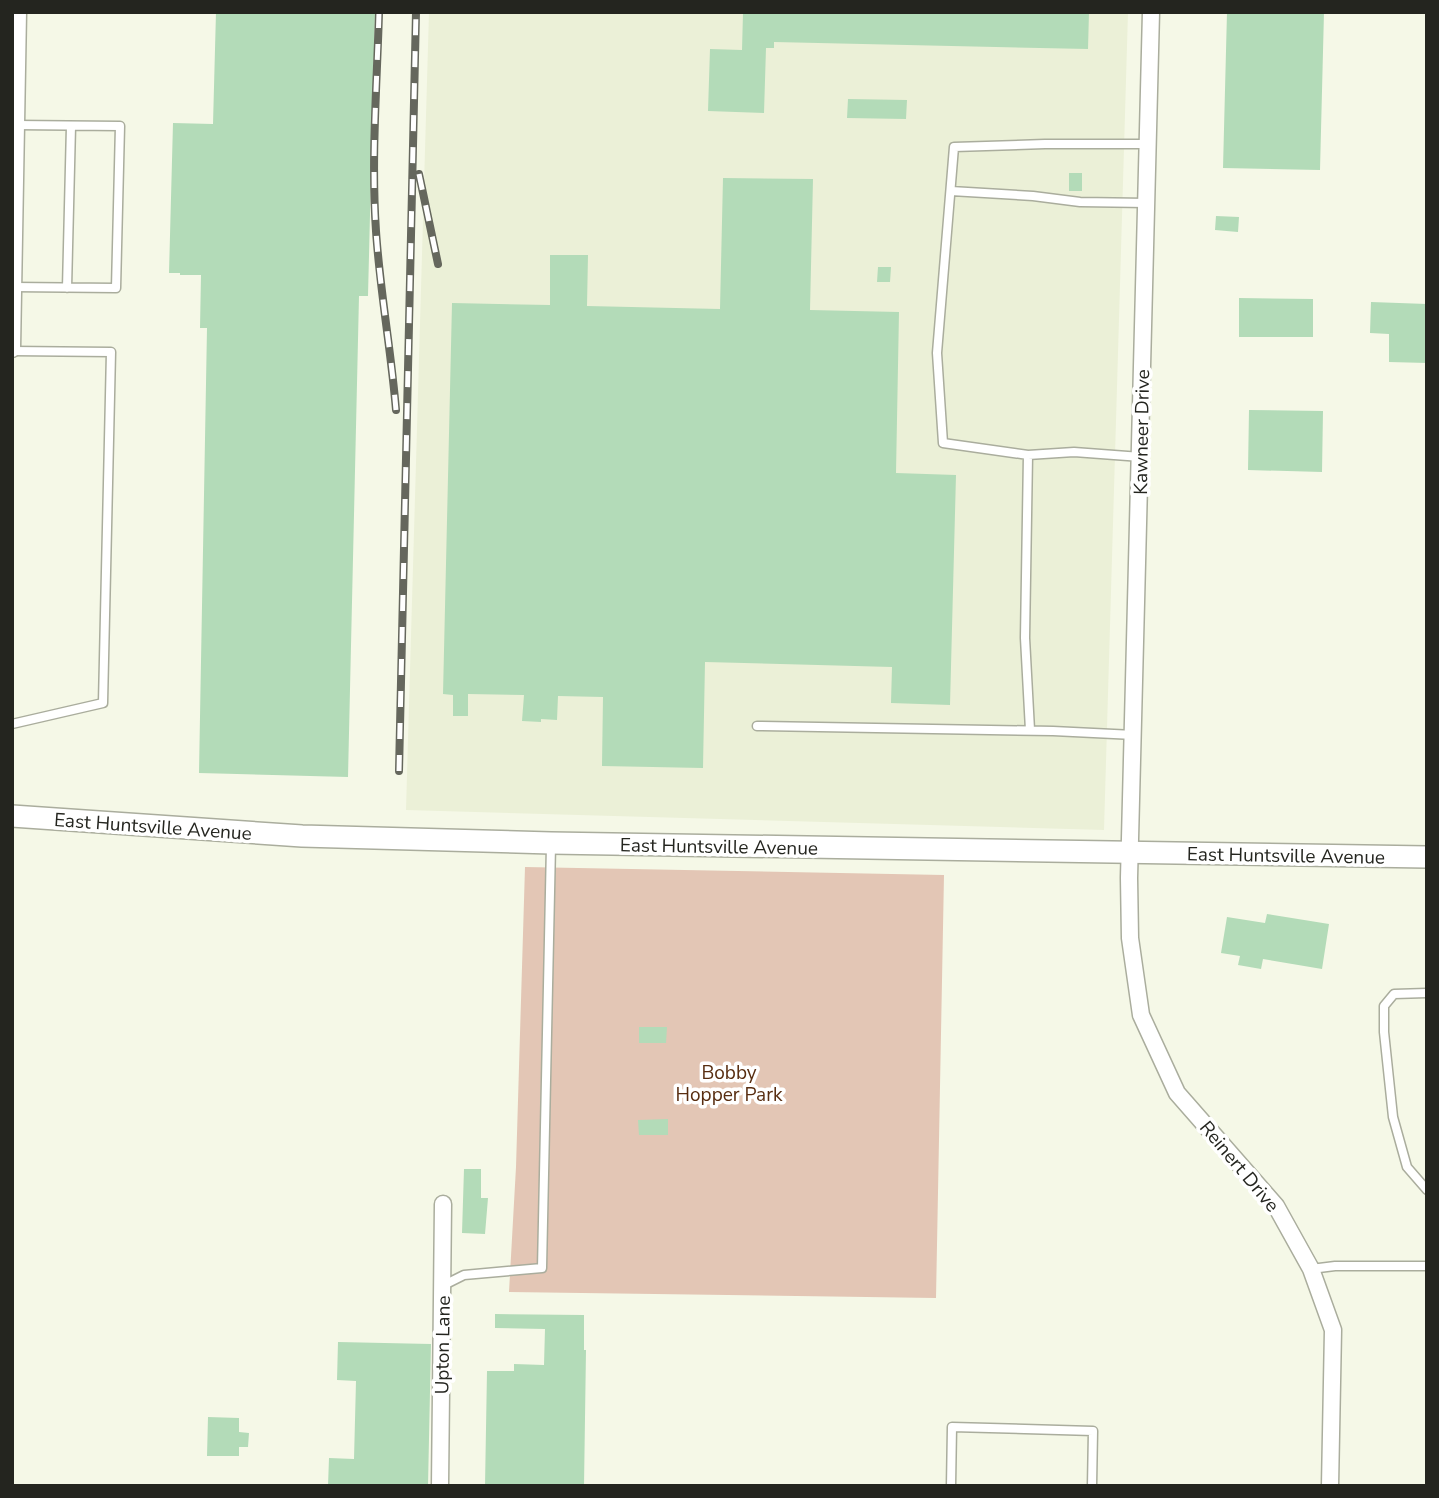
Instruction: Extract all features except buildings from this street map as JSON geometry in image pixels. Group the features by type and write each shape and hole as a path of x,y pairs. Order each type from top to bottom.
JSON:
{"main road":[{"name":"East Huntsville Avenue","path":"12,816 302,836 551,843 1427,858"}],"street":[{"path":"12,350 18,12"},
{"name":"Kawneer Drive","path":"1131,852 1151,12"},
{"name":"Reinert Drive","path":"1131,852 1130,937 1141,1015 1177,1093 1276,1206 1311,1269 1333,1330 1331,1486"},
{"name":"Upton Lane","path":"440,1486 443,1204"}],"lane":[{"path":"13,287 116,288 120,153 120,127 71,126 15,134"},
{"path":"67,288 71,126"},
{"path":"1141,457 1074,452 1028,455 943,443 937,354 954,147 1148,144"},
{"path":"951,191 1080,202 1147,203"},
{"path":"12,350 111,352 103,703 12,724"},
{"path":"1028,455 1025,638 1030,730"},
{"path":"757,726 1030,730 1134,735"},
{"path":"442,1286 464,1275 542,1268 551,843"},
{"path":"1427,993 1394,994 1384,1006 1384,1032 1393,1117 1408,1167 1427,1190"},
{"path":"1311,1269 1335,1265 1427,1266"},
{"path":"951,1486 952,1427 1093,1431 1092,1486"}],"shaded area":[{"path":"429,12 1128,12 1104,830 406,810"}],"green space":[{"name":"Bobby Hopper Park","path":"525,867 944,875 936,1298 509,1292 516,1167"}],"railway":[{"path":"379,12 374,149 376,231 396,410"},
{"path":"399,771 416,12"},
{"path":"419,174 438,264"}]}
